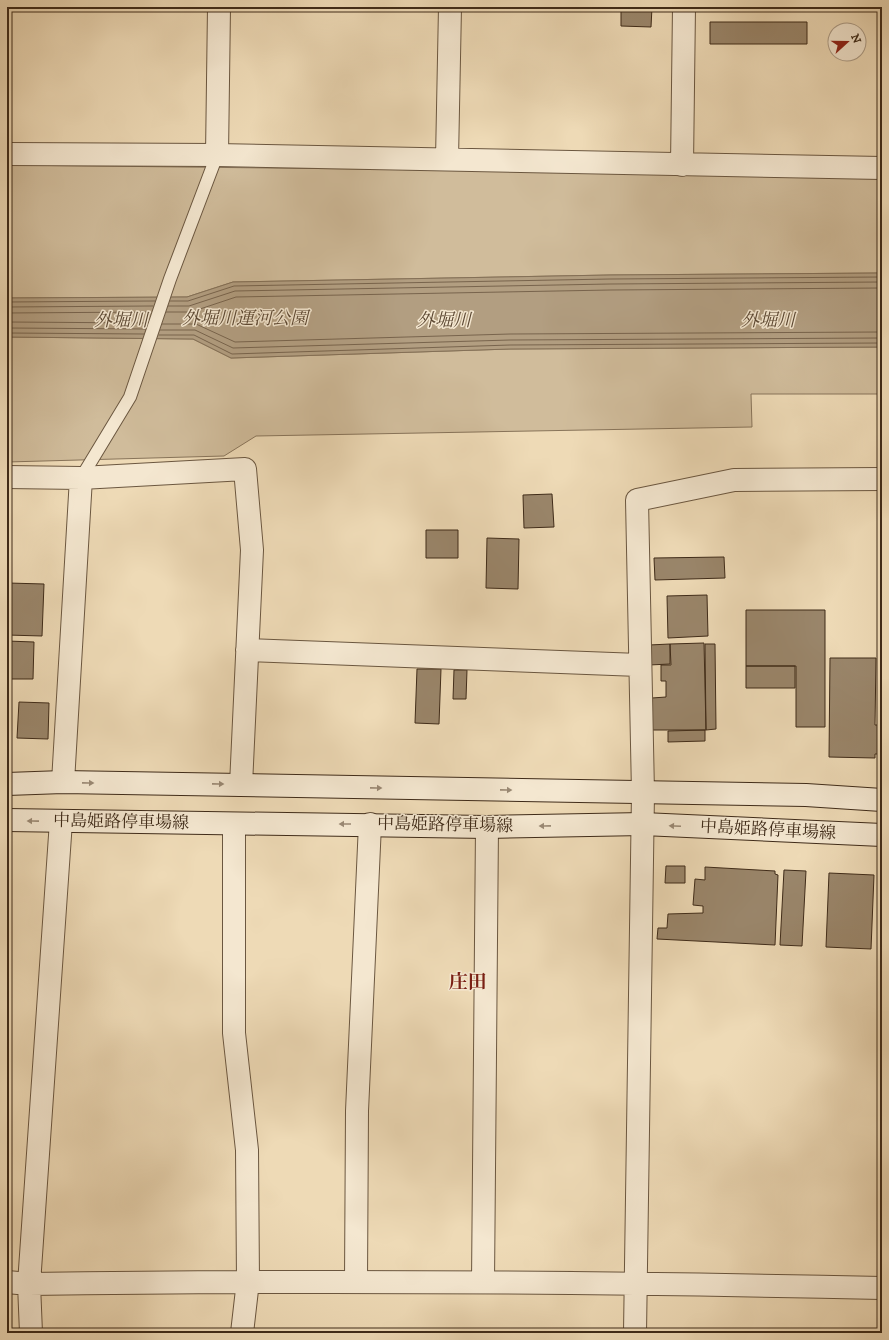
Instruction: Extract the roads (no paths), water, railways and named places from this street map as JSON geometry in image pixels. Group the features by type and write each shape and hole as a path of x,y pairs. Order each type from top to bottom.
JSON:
{"street":[{"path":"217,155 219,7"},
{"path":"447,159 450,7"},
{"path":"682,165 684,7"},
{"path":"7,154 217,155 882,168"},
{"path":"7,477 81,478 245,469 252,550 241,785"},
{"path":"63,782 81,478"},
{"path":"635,1333 643,793 639,664 637,500 734,480 882,479"},
{"path":"247,650 639,664"},
{"name":"中島姫路停車場線","path":"7,784 63,782 806,795 882,800"},
{"name":"中島姫路停車場線","path":"7,820 234,824 370,824 487,827 642,824 882,835"},
{"path":"31,1333 30,1284 61,821"},
{"path":"234,824 234,1033 247,1150 248,1281 242,1333"},
{"path":"356,1281 357,1111 362,1021 364,914 370,824"},
{"path":"483,1282 487,827"},
{"path":"7,1282 30,1284 248,1281 635,1282 882,1288"}],"lane":[{"path":"81,478 130,397 170,279 217,155"}],"water":[{"name":"外堀川運河公園","path":"882,273 882,347 510,349 231,358 193,339 7,337 7,298 187,297 233,282 610,275"}],"district":[{"name":"庄田","path":"468,982"}],"water label":[{"name":"外堀川","path":"121,321"},
{"name":"外堀川","path":"444,321"},
{"name":"外堀川","path":"768,321"}]}
